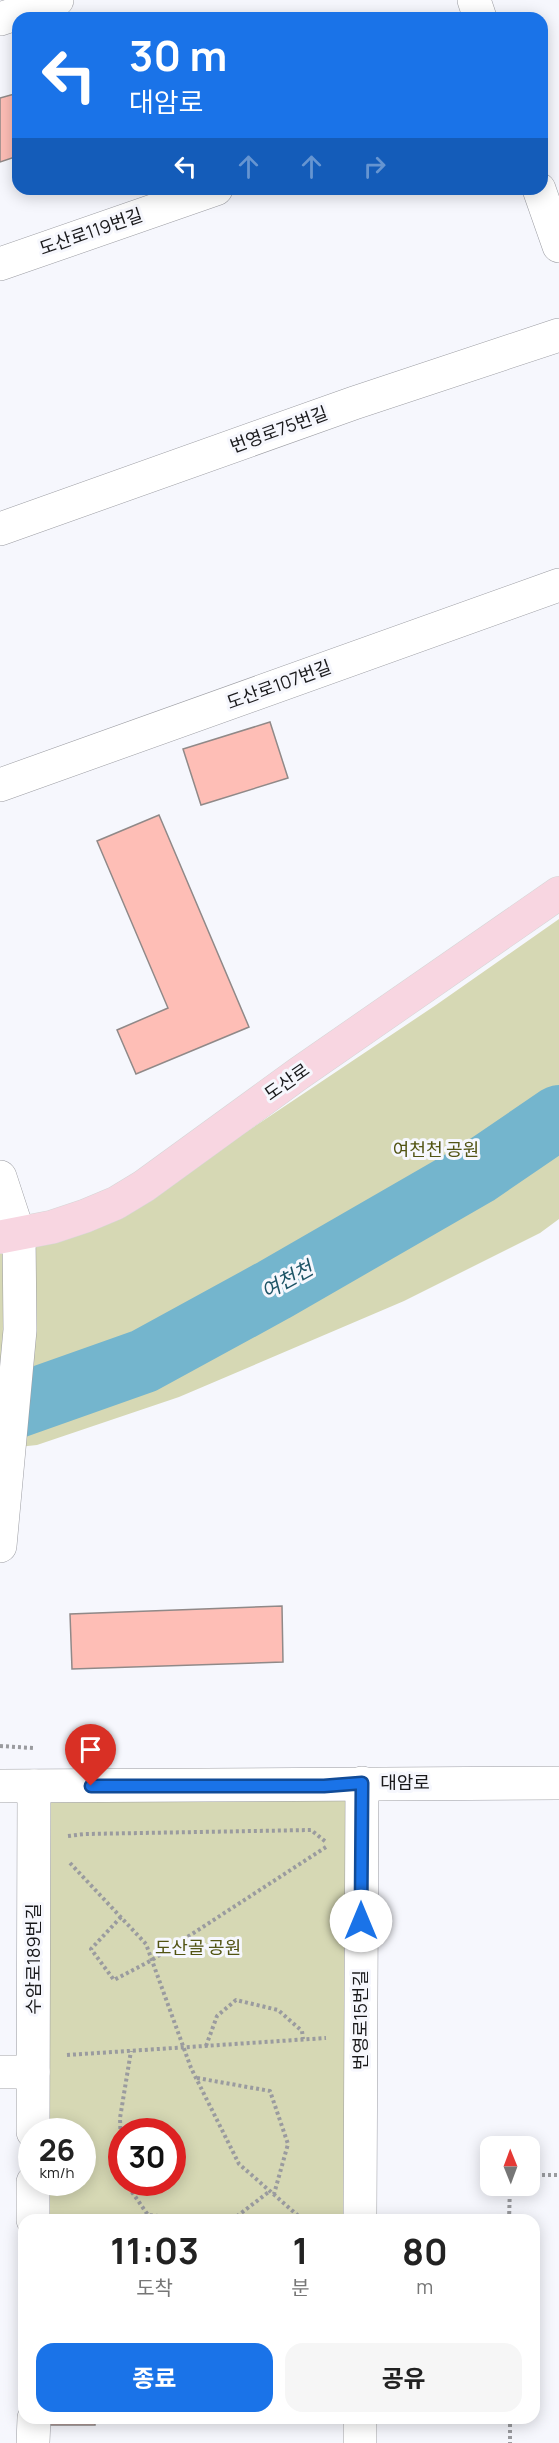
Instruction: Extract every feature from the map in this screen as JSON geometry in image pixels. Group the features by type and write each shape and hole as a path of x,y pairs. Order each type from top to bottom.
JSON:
{"main road":[{"name":"도산로","path":"9,1236 85,1216 116,1203 144,1186 298,1074 559,894"}],"street":[{"path":"21,12 57,0"},
{"name":"도산로119번길","path":"0,264 199,195"},
{"path":"541,195 559,246"},
{"name":"번영로75번길","path":"0,529 354,404 559,336"},
{"name":"도산로107번길","path":"0,785 559,585"},
{"path":"0,1177 20,1330 0,1546"},
{"name":"번영로15번길","path":"360,2214 362,1783"},
{"name":"대암로","path":"0,1786 559,1784"},
{"name":"수암로189번길","path":"34,1786 45,2064 35,2118"},
{"path":"0,2072 45,2064"},
{"path":"33,2196 33,2214"},
{"path":"33,2443 34,2424"},
{"path":"360,2424 360,2443"}],"path":[{"path":"66,1840 69,1835 85,1834 311,1830 329,1845 152,1960 114,1980 91,1948 121,1917"},
{"path":"69,1861 146,1944 196,2078 239,2164 296,2214"},
{"path":"206,2046 217,2016 236,2000 278,2010 302,2031 303,2039"},
{"path":"45,2064 131,2051 327,2038"},
{"path":"120,2118 131,2051"},
{"path":"196,2078 270,2091 288,2144 272,2193 241,2214"},
{"path":"540,2175 559,2175"},
{"path":"135,2196 147,2214"},
{"path":"509,2214 510,2196"},
{"path":"510,2424 510,2443"}],"green space":[{"name":"여천천 공원","path":"559,919 559,1219 540,1233 404,1301 179,1397 37,1445 0,1449 0,1253 146,1199 436,1005"},
{"name":"도산골 공원","path":"362,1783 360,2214 33,2214 33,2196 96,2196 96,2118 33,2118 34,1786"}],"building":[{"path":"12,95 12,158 0,162 0,98"},
{"path":"270,722 288,778 201,805 183,749"},
{"path":"159,815 249,1027 136,1074 117,1030 168,1008 97,841"},
{"path":"282,1606 283,1662 72,1669 70,1614"},
{"path":"34,2424 95,2424 95,2425"}],"waterway":[{"name":"여천천","path":"0,1412 144,1361 274,1290 477,1173 559,1117"}],"route":[{"path":"91,1786 324,1786 362,1783 361,1921"}]}
